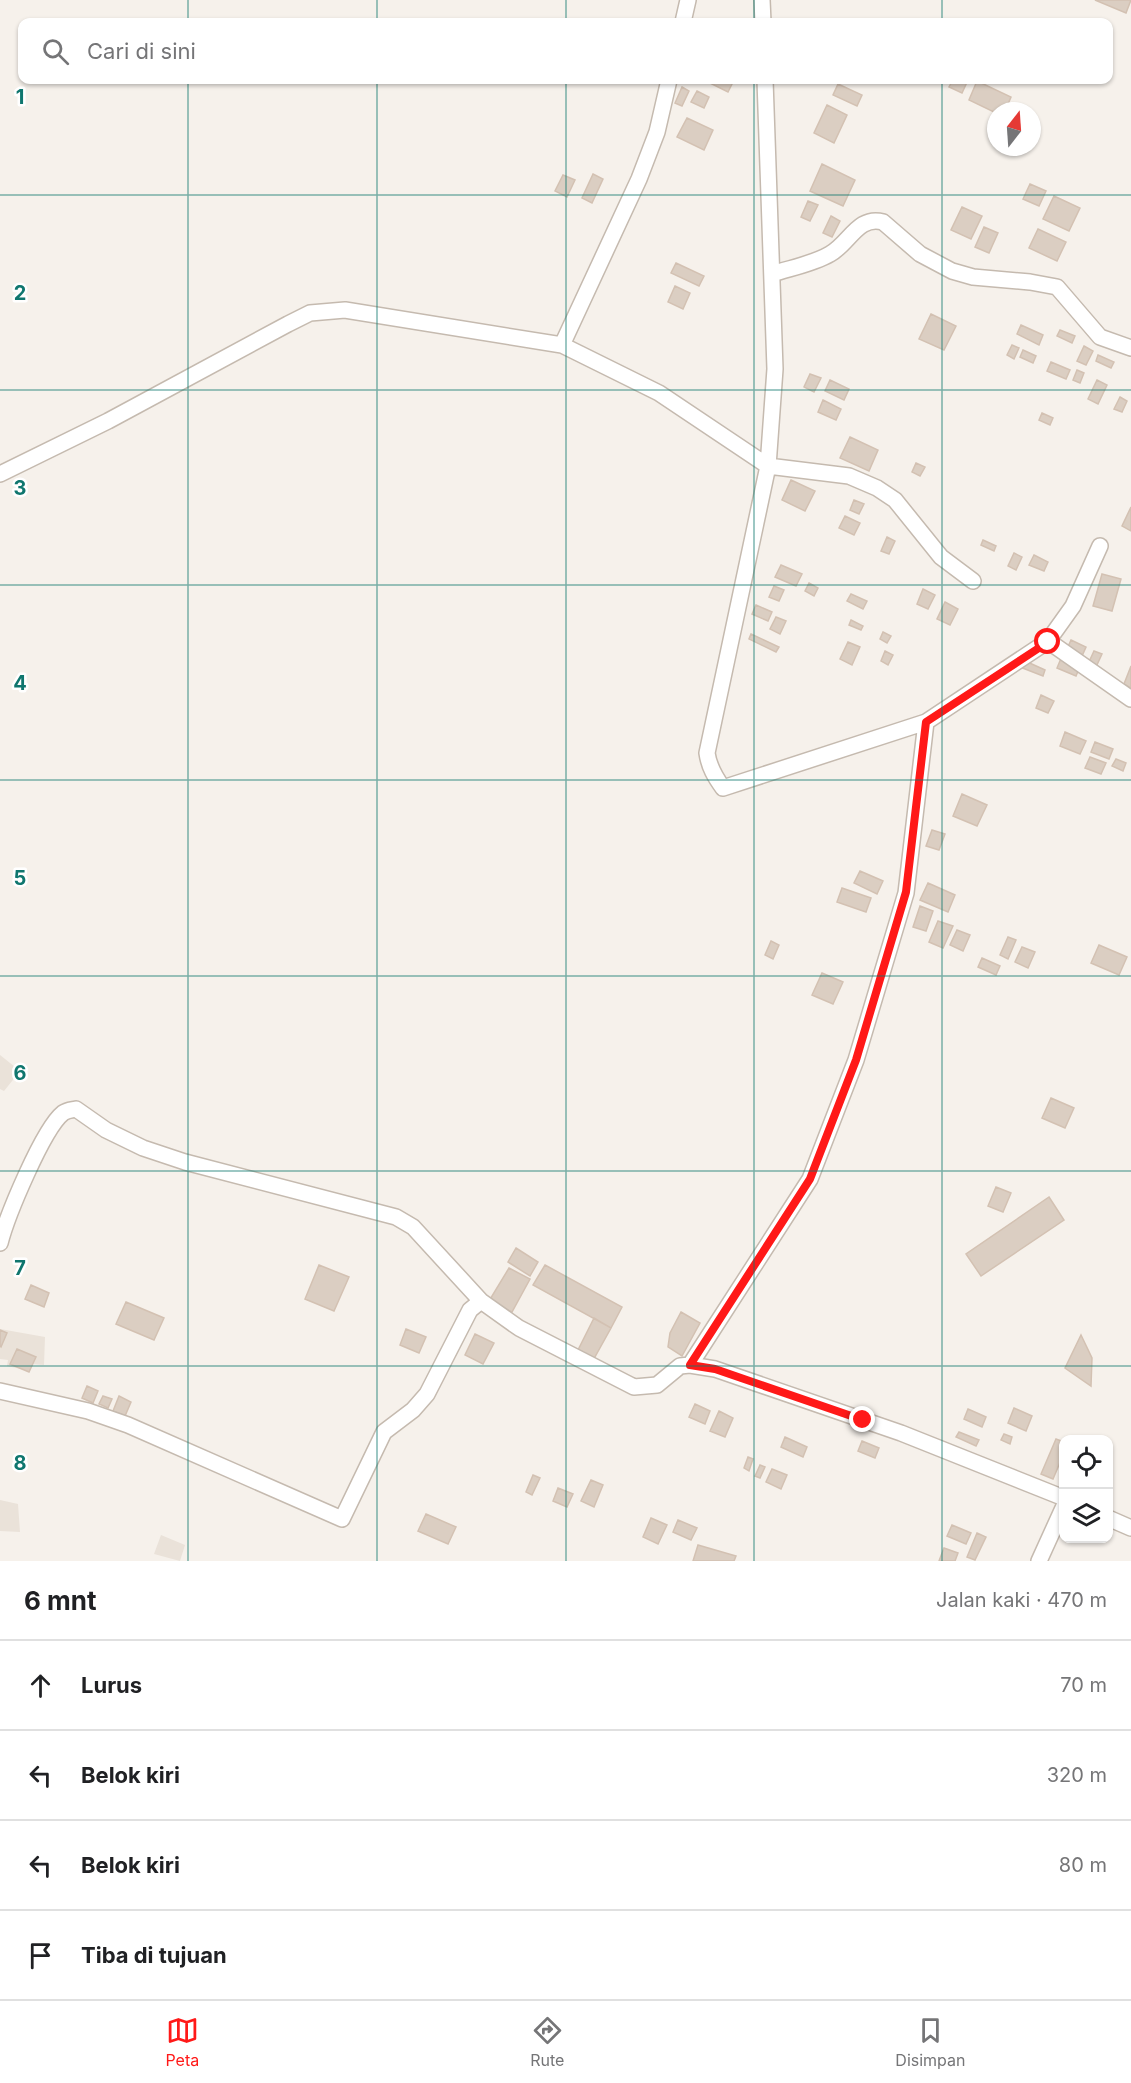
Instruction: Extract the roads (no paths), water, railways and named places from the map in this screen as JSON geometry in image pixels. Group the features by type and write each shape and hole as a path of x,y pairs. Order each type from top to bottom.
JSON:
{"street":[{"path":"684,18 688,0"},
{"path":"762,0 763,18"},
{"path":"562,345 639,179 657,132 668,84"},
{"path":"765,84 775,369 768,466 709,743 709,765 723,788 926,722 1048,642 1073,606 1100,546"},
{"path":"772,274 829,255 840,248 859,226 876,220 883,222 920,254 952,271 973,277 1030,282 1057,288 1100,338 1131,348"},
{"path":"0,474 108,421 288,324 325,310 345,310 562,345 659,393 768,466 849,476 877,488 895,500 941,556 974,581"},
{"path":"1048,642 1131,699"},
{"path":"690,1365 810,1179 856,1060 906,892 926,722"},
{"path":"0,1243 13,1204 51,1126 62,1114 76,1109 106,1130 142,1148 184,1162 396,1217 413,1227 481,1301 519,1328 634,1387 657,1385 680,1366 690,1365 715,1369 901,1433 1059,1496"},
{"path":"0,1391 88,1411 128,1425 342,1519 384,1431 413,1410 427,1394 470,1310 481,1301"},
{"path":"1040,1561 1059,1517"},
{"path":"1113,1520 1131,1528"}]}
